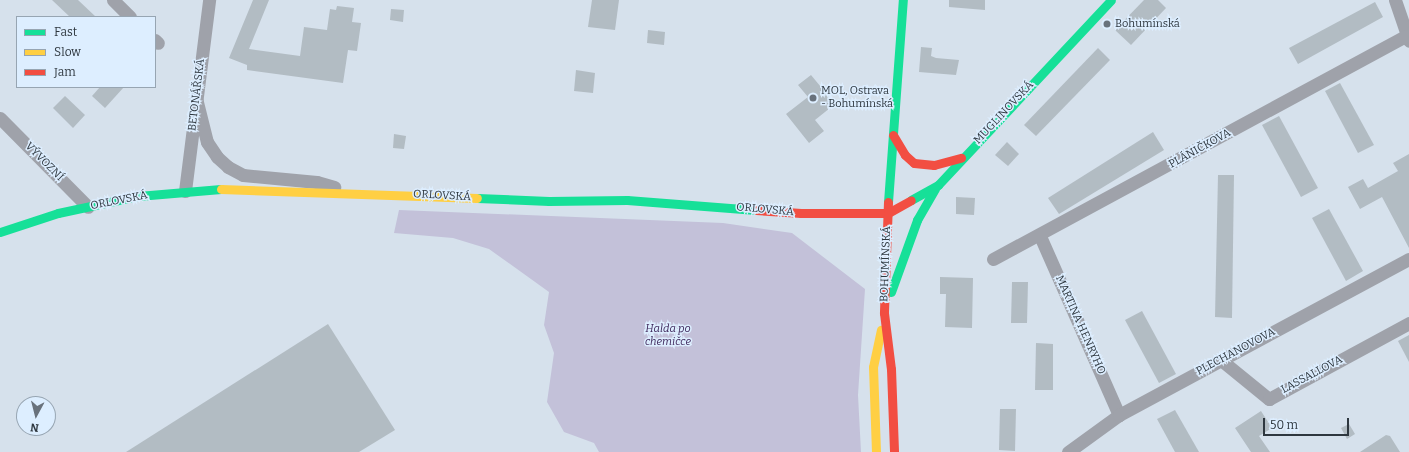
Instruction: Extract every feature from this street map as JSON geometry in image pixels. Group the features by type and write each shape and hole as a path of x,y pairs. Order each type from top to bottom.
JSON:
{"main road":[{"name":"BOHUMÍNSKÁ","path":"876,452 873,367 884,313 893,134 904,0"},
{"name":"MUGLINOVSKÁ","path":"888,213 938,185 961,158 1110,0"},
{"path":"893,134 905,155 914,163 934,165 961,158"},
{"path":"884,313 916,220 938,185"},
{"name":"ORLOVSKÁ","path":"0,232 58,213 88,207 185,190 234,188 347,191 549,201 627,200 801,213 888,213"},
{"name":"BOHUMÍNSKÁ","path":"884,313 891,369 894,452"}],"street":[{"path":"112,0 129,16"},
{"name":"BETONÁŘSKÁ","path":"185,190 209,0"},
{"path":"1395,0 1408,38"},
{"name":"PLÁNIČKOVA","path":"993,259 1040,236 1408,38"},
{"path":"196,98 207,142 217,157 236,172 243,175 317,182 347,191"},
{"name":"VÝVOZNÍ","path":"0,118 88,207"},
{"name":"MARTINA HENRYHO","path":"1040,236 1119,415"},
{"name":"PLECHANOVOVA","path":"1068,452 1119,415 1409,259"},
{"name":"LASSALLOVA","path":"1221,360 1269,398 1409,323"}],"green space":[{"name":"Halda po chemičce","path":"399,210 723,223 792,233 865,289 858,395 861,452 599,452 594,443 564,432 547,402 554,353 544,325 549,292 489,249 453,238 394,233"}],"building":[{"path":"52,0 78,0 95,16 69,16"},
{"path":"253,0 269,0 249,49 300,56 304,27 327,30 330,9 336,10 337,6 354,8 352,22 361,23 357,51 348,50 343,83 247,70 247,65 229,58"},
{"path":"592,0 619,0 615,30 588,27"},
{"path":"949,0 985,0 985,10 949,7"},
{"path":"1144,0 1158,0 1166,8 1131,45 1115,30"},
{"path":"1375,2 1383,17 1298,64 1289,48"},
{"path":"391,9 404,10 403,22 390,20"},
{"path":"648,30 665,32 664,45 647,43"},
{"path":"921,47 932,48 931,56 936,58 959,60 956,75 919,72"},
{"path":"1098,48 1110,60 1036,136 1024,125"},
{"path":"576,70 595,73 593,93 574,91"},
{"path":"811,75 835,104 815,120 824,131 809,143 786,114 808,97 798,85"},
{"path":"1340,83 1374,145 1358,153 1325,91"},
{"path":"99,88 123,88 105,108 92,96"},
{"path":"65,96 85,115 73,128 53,108"},
{"path":"1279,116 1318,188 1301,197 1262,125"},
{"path":"1153,132 1164,150 1059,214 1048,198"},
{"path":"394,134 406,136 404,149 393,148"},
{"path":"1007,142 1019,154 1008,166 995,155"},
{"path":"1409,154 1409,248 1382,197 1360,209 1348,187 1363,179 1368,188 1398,171 1393,163"},
{"path":"1218,175 1234,175 1232,318 1215,317"},
{"path":"956,197 975,198 974,215 956,214"},
{"path":"1329,209 1363,271 1346,281 1312,218"},
{"path":"940,277 973,278 972,328 945,327 946,294 940,294"},
{"path":"1012,282 1028,282 1027,323 1011,323"},
{"path":"1142,311 1176,374 1159,383 1125,320"},
{"path":"328,324 395,430 359,452 126,452"},
{"path":"1409,335 1409,362 1398,341"},
{"path":"1036,343 1053,344 1053,390 1035,390"},
{"path":"1000,409 1016,409 1015,451 999,450"},
{"path":"1175,410 1199,452 1175,452 1157,419"},
{"path":"1261,411 1272,428 1259,436 1270,452 1251,452 1235,428"},
{"path":"1349,424 1355,434 1347,439 1341,428"},
{"path":"1386,435 1390,436 1400,452 1360,452"}],"traffic: fast":[{"path":"888,202 903,0"},
{"path":"911,200 938,185 1111,0"},
{"path":"0,232 58,213 138,196 221,189"},
{"path":"891,292 917,220 935,189"},
{"path":"477,198 549,201 627,200 756,210"}],"traffic: slow":[{"path":"221,189 477,198"},
{"path":"876,452 873,367 881,330"}],"traffic: jam":[{"path":"893,135 905,155 914,163 934,165 961,158"},
{"path":"756,210 801,213 888,213 911,200"},
{"path":"888,202 884,313 891,369 894,452"}],"place":[{"name":"Bohumínská","path":"1107,24"},
{"name":"MOL, Ostrava - Bohumínská","path":"813,98"}]}
